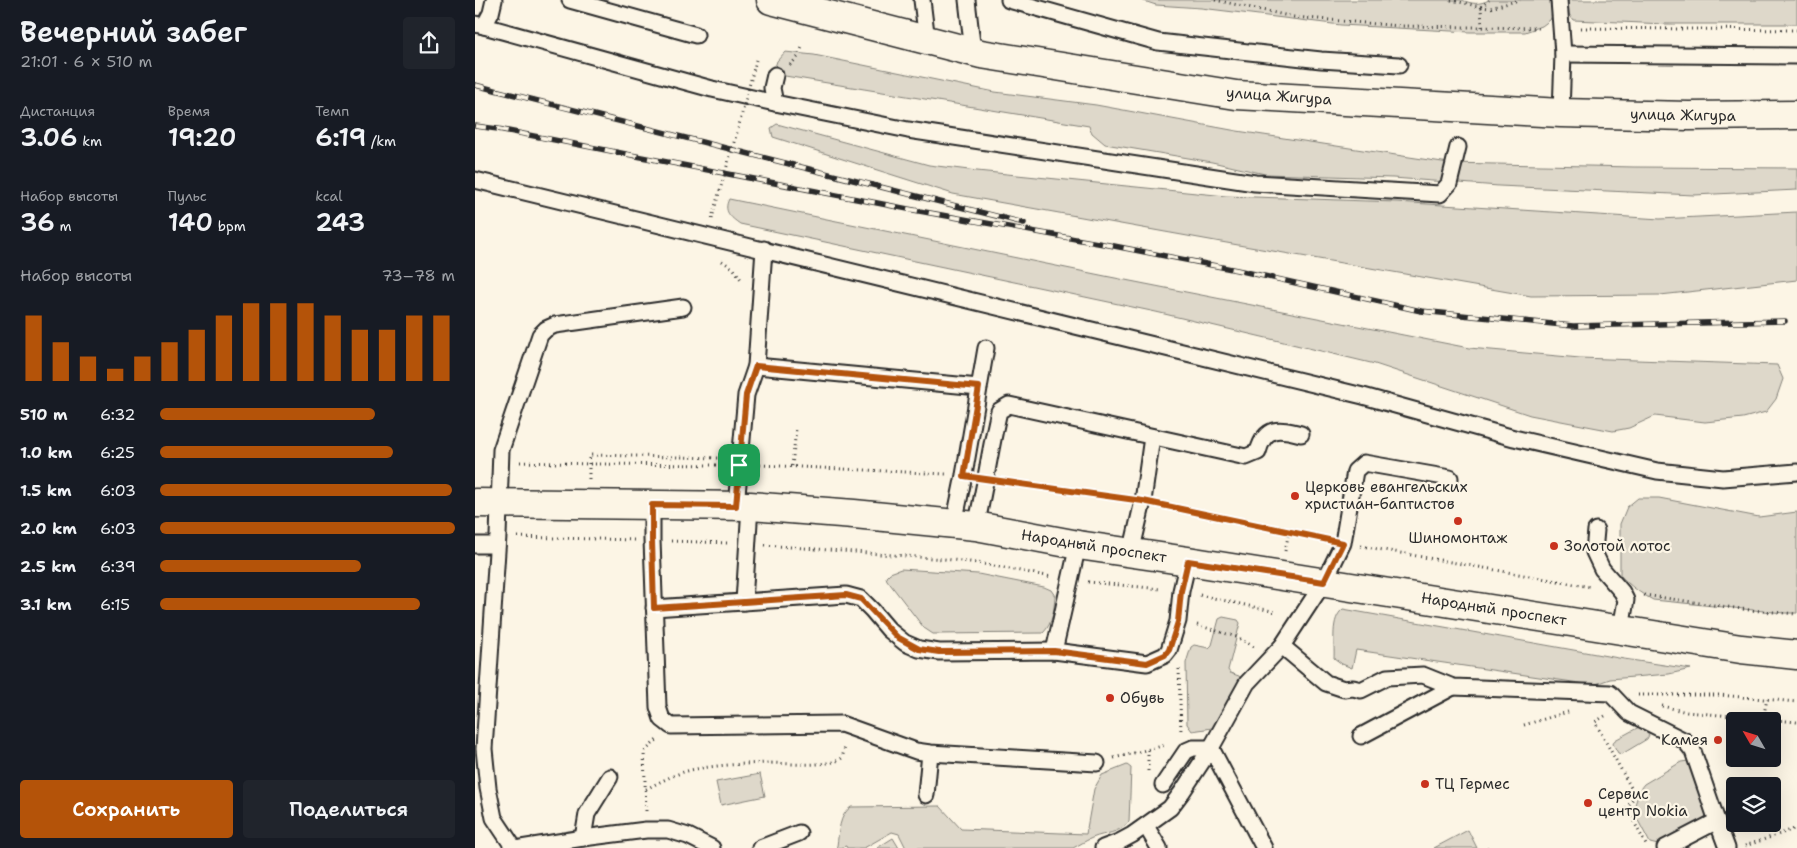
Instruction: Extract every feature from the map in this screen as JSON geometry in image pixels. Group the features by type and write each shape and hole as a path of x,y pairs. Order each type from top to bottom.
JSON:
{"main road":[{"name":"улица Жигура","path":"771,0 973,52 1236,95 1561,113 1689,116 1797,115"},
{"name":"Народный проспект","path":"487,503 743,506 965,525 1078,545 1324,582 1741,649 1797,655"}],"lane":[{"path":"494,0 491,13 479,25 712,89 908,130 1255,183 1440,194 1449,184 1457,147"},
{"path":"569,0 696,35"},
{"path":"922,0 927,41"},
{"path":"967,0 973,52"},
{"path":"1009,0 1158,42 1321,60 1399,65"},
{"path":"1559,0 1563,54 1561,113"},
{"path":"1563,54 1797,56"},
{"path":"775,75 772,88 775,103"},
{"path":"475,180 1363,396 1514,438 1657,471 1723,478 1797,472"},
{"path":"744,602 748,544 739,465 746,395 756,366 764,249"},
{"path":"514,848 494,818 488,788 484,749 497,540 487,503 500,461 501,450 540,335 546,328 555,325 683,307"},
{"path":"965,525 964,476 986,348"},
{"path":"756,366 979,387"},
{"path":"965,525 987,479 999,411 1009,405 1246,457 1252,456 1257,452 1261,441 1271,431 1282,429 1301,434"},
{"path":"1131,553 1143,501 1151,437"},
{"path":"1103,848 1119,842 1146,826 1170,808 1211,748 1247,683 1282,646 1324,582 1343,543 1355,472 1364,463 1451,478"},
{"path":"652,505 658,707 662,719 671,726 841,724 916,751 930,754 1097,763"},
{"path":"1596,530 1594,552 1602,569 1622,592 1626,600 1621,629"},
{"path":"475,545 497,540"},
{"path":"1054,651 1078,545"},
{"path":"654,608 846,595 861,599 893,634 905,643 919,649 939,652 1054,651 1147,663 1165,655 1169,650 1178,622 1181,591 1188,561"},
{"path":"1282,646 1326,683 1336,688 1361,690 1387,677 1423,675 1453,687 1610,693 1629,713 1685,741 1693,751 1727,848"},
{"path":"1361,736 1453,687"},
{"path":"1163,785 1185,751 1193,748 1211,748"},
{"path":"1211,748 1264,848"},
{"path":"926,795 930,754"},
{"path":"583,838 587,814 610,777"},
{"path":"1665,848 1717,821"},
{"path":"1146,826 1159,848"},
{"path":"521,848 646,830 668,830 688,836 712,848"},
{"path":"760,848 799,833"}],"path":[{"path":"1215,0 1294,17 1401,26 1797,30"},
{"path":"1451,0 1490,8 1520,0"},
{"path":"1481,7 1489,0"},
{"path":"1481,7 1482,27"},
{"path":"714,210 756,60"},
{"path":"792,466 796,429"},
{"path":"591,455 722,458"},
{"path":"500,461 792,466 964,476"},
{"path":"987,479 1143,501 1343,543 1592,587"},
{"path":"497,540 652,540 748,544 944,559 978,563 1071,580 1181,591 1276,612"},
{"path":"1622,592 1749,610 1797,614"},
{"path":"1216,631 1237,637"},
{"path":"1610,693 1658,696 1719,695 1797,702"},
{"path":"1764,712 1767,699"},
{"path":"1658,705 1687,712 1726,716"},
{"path":"1524,725 1569,712"},
{"path":"1180,717 1181,741"},
{"path":"1781,721 1797,722"},
{"path":"1595,722 1635,795 1627,808 1644,841"},
{"path":"1097,763 1173,743"},
{"path":"646,789 674,775 695,769 765,763 804,764 833,762 842,758 844,749"},
{"path":"1147,779 1148,749"},
{"path":"644,752 646,830"},
{"path":"1743,847 1797,828"}],"shaded area":[{"path":"1141,0 1462,0 1482,3 1489,0 1553,0 1554,12 1550,20 1542,26 1525,32 1470,32 1341,25 1201,8 1156,5"},
{"path":"1568,0 1797,0 1797,24 1666,24 1573,20 1569,14"},
{"path":"785,52 814,55 995,92 1096,105 1237,131 1449,163 1797,168 1797,190 1694,195 1499,186 1393,178 1265,174 1212,162 1105,144 1092,133 1089,126 785,76 775,67 777,61"},
{"path":"777,124 929,165 1226,196 1396,202 1660,219 1797,212 1797,280 1660,295 1531,296 953,194 773,137 771,128"},
{"path":"729,199 1469,348 1580,358 1777,365 1783,379 1776,399 1766,412 1743,418 1705,422 1655,416 1629,428 1613,431 1530,415 1375,364 1275,340 1156,312 740,224 733,219 727,210"},
{"path":"1638,498 1659,498 1759,517 1797,512 1797,613 1653,600 1635,589 1620,575 1620,524 1627,507"},
{"path":"901,569 978,574 1044,587 1051,590 1055,596 1051,621 1043,633 933,634 924,628 887,580 886,577 890,573"},
{"path":"1343,609 1624,659 1691,669 1669,674 1610,679 1593,685 1356,650 1352,668 1334,658 1336,619"},
{"path":"1223,617 1238,620 1240,623 1228,670 1241,679 1217,725 1212,728 1192,731 1187,724 1186,663 1191,647 1194,645 1209,648 1212,645 1219,619"},
{"path":"1639,727 1644,727 1649,735 1647,739 1622,754 1618,753 1613,744 1615,740"},
{"path":"1688,761 1693,767 1709,818 1658,845 1650,843 1633,811 1640,789 1644,784 1681,762"},
{"path":"1127,765 1131,768 1129,822 1116,831 1092,838 1073,848 906,848 899,834 892,832 864,848 847,848 846,846 839,848 837,846 842,819 851,807 940,806 961,829 1086,834 1094,789 1102,775"},
{"path":"760,774 765,796 721,805 716,782"},
{"path":"1468,830 1477,848 1434,848"},
{"path":"893,838 899,848 877,848"}],"railway":[{"path":"475,85 1024,223"},
{"path":"475,126 1237,270 1421,311 1573,326 1785,321"}],"place":[{"name":"Церковь евангельских христиан-баптистов","path":"1295,496"},
{"name":"Шиномонтаж","path":"1458,521"},
{"name":"Золотой лотос","path":"1554,546"},
{"name":"Обувь","path":"1110,698"},
{"name":"Камея","path":"1718,740"},
{"name":"ТЦ Гермес","path":"1425,784"},
{"name":"Сервис центр Nokia","path":"1588,803"}],"route":[{"path":"756,366 979,387 964,476 1143,501 1343,543 1324,582 1188,561 1181,591 1178,622 1169,650 1165,655 1147,663 1054,651 939,652 919,649 897,637 861,599 846,595 654,608 652,505 736,506 739,465 746,395 756,366"}]}
